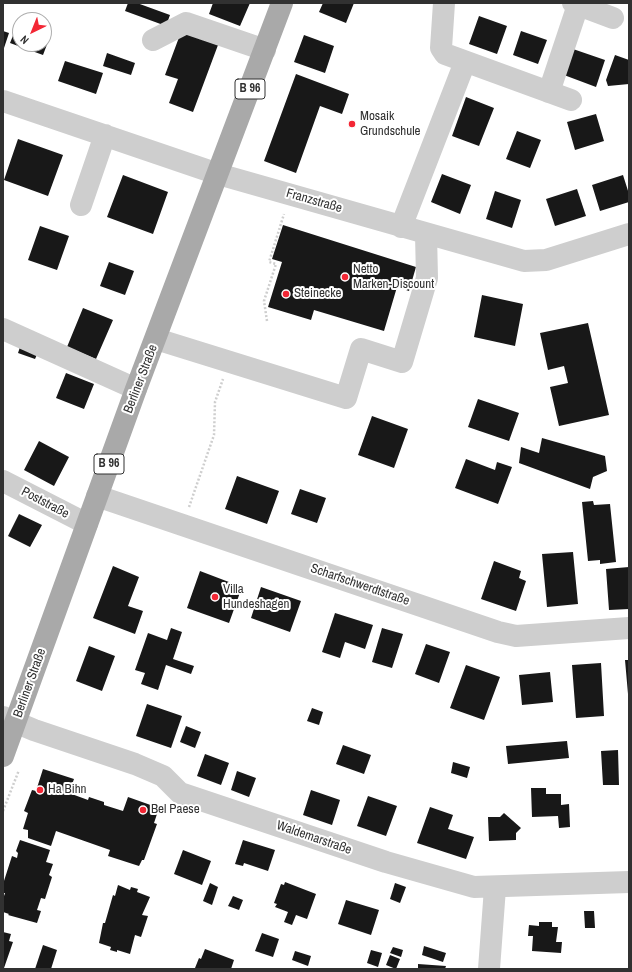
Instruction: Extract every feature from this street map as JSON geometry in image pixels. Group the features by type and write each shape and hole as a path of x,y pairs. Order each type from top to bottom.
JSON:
{"main road":[{"name":"Berliner Straße","path":"3,756 9,720 87,524 136,389 282,3"}],"street":[{"path":"444,3 441,48 445,54 571,100"},
{"path":"549,92 575,4 612,18"},
{"path":"153,40 186,23 265,50"},
{"path":"401,227 465,62"},
{"name":"Franzstraße","path":"3,101 218,174 524,261 546,260 629,234"},
{"path":"81,205 104,135"},
{"path":"156,339 346,398 361,349 402,362 427,278 426,234"},
{"path":"3,329 136,389"},
{"name":"Poststraße","path":"3,481 87,524"},
{"name":"Scharfschwerdtstraße","path":"97,496 498,632 516,636 629,628"},
{"name":"Waldemarstraße","path":"9,720 135,764 162,776 180,793 191,797 386,862 474,887 495,888 629,882"},
{"path":"489,969 495,888"}],"path":[{"path":"267,320 264,301 276,264 270,262 290,194"},
{"path":"184,525 214,435 214,402 229,362"}],"building":[{"path":"128,3 137,3 170,15 166,26 125,11"},
{"path":"213,3 250,3 240,26 209,14"},
{"path":"323,3 354,3 346,23 319,12"},
{"path":"479,16 507,26 497,54 469,44"},
{"path":"3,31 9,33 3,51"},
{"path":"521,31 547,40 538,64 513,55"},
{"path":"181,32 218,45 193,112 169,103 178,79 165,75"},
{"path":"304,35 334,46 325,73 294,62"},
{"path":"573,49 605,60 596,87 564,75"},
{"path":"35,52 44,52 43,55"},
{"path":"107,53 135,63 131,75 103,66"},
{"path":"615,55 629,60 629,84 608,86 606,80"},
{"path":"65,61 103,73 96,94 58,81"},
{"path":"296,74 349,94 342,114 320,106 296,173 264,161"},
{"path":"466,97 494,108 479,146 452,136"},
{"path":"596,114 604,141 575,150 567,122"},
{"path":"517,131 541,140 530,168 506,159"},
{"path":"18,139 63,155 48,196 4,180"},
{"path":"442,174 471,185 460,214 431,202"},
{"path":"123,175 168,192 153,234 107,217"},
{"path":"623,175 629,194 629,202 600,211 592,185"},
{"path":"577,189 586,216 555,226 546,199"},
{"path":"495,191 521,200 512,228 486,219"},
{"name":"Netto Marken-Discount","path":"283,225 416,267 409,291 397,287 384,331 314,310 311,320 268,307 282,262 272,259"},
{"path":"40,226 69,236 57,270 28,260"},
{"path":"109,262 134,271 125,295 100,286"},
{"path":"482,295 523,304 515,346 474,337"},
{"path":"83,308 113,320 96,359 67,347"},
{"path":"588,323 609,415 559,426 550,387 568,383 564,366 548,370 540,333"},
{"path":"22,341 40,348 35,359 18,353"},
{"path":"66,373 94,384 84,409 56,398"},
{"path":"478,399 519,413 509,441 468,427"},
{"path":"372,416 408,429 394,468 358,455"},
{"path":"542,438 605,456 607,471 593,477 590,489 519,463 521,447 539,453"},
{"path":"39,441 69,457 54,486 24,470"},
{"path":"466,459 495,470 497,462 512,467 498,504 455,488"},
{"path":"237,476 279,491 267,524 225,509"},
{"path":"300,489 326,498 317,523 291,514"},
{"path":"593,501 594,505 610,504 616,562 600,564 600,560 588,561 582,502"},
{"path":"19,514 42,525 30,547 8,536"},
{"path":"573,552 578,604 547,607 542,554"},
{"path":"494,561 521,571 519,578 526,581 516,611 481,599"},
{"path":"113,566 139,577 128,606 143,611 135,634 93,618"},
{"path":"629,567 629,609 609,610 606,569"},
{"name":"Villa Hundeshagen","path":"200,571 242,587 229,623 187,608"},
{"path":"261,587 301,601 290,632 251,618"},
{"path":"335,613 373,625 365,649 345,642 340,658 322,652"},
{"path":"171,628 182,632 173,659 194,666 191,674 166,665 158,690 141,684 145,673 135,670 148,633 167,640"},
{"path":"382,628 403,634 392,668 372,662"},
{"path":"426,644 450,652 439,683 415,674"},
{"path":"89,646 115,656 102,691 76,681"},
{"path":"625,660 629,660 629,694 628,694"},
{"path":"601,663 604,716 576,718 572,665"},
{"path":"466,665 500,677 484,720 450,708"},
{"path":"550,672 553,702 522,705 519,675"},
{"path":"147,704 182,716 171,748 136,736"},
{"path":"312,708 323,712 319,725 307,721"},
{"path":"186,726 201,732 195,748 180,742"},
{"path":"567,741 569,758 508,764 506,746"},
{"path":"343,745 371,755 364,774 336,764"},
{"path":"618,750 619,785 603,785 601,751"},
{"path":"205,754 229,763 221,785 197,776"},
{"path":"453,762 470,767 467,778 451,773"},
{"path":"43,769 74,779 69,793 88,800 89,797 104,802 104,805 123,811 128,797 159,808 154,823 157,824 144,860 142,860 139,866 108,856 110,850 56,831 51,846 28,838 28,830 23,829 28,813 24,811 32,790 36,791"},
{"path":"237,771 256,778 249,797 231,790"},
{"path":"531,788 546,788 546,794 561,794 561,805 569,804 570,827 559,828 558,816 532,817"},
{"path":"311,790 340,800 332,825 303,815"},
{"path":"368,796 397,806 386,836 357,826"},
{"path":"430,807 453,815 448,829 474,837 466,859 417,843"},
{"path":"504,813 521,828 516,833 516,840 489,841 488,817 500,817"},
{"path":"20,840 50,850 46,862 53,864 49,875 52,877 45,899 41,898 37,910 41,911 37,923 8,915 9,914 3,912 3,899 5,893 3,893 3,884 12,856 17,858 18,853 16,851"},
{"path":"243,840 275,850 268,871 244,863 243,866 235,864"},
{"path":"183,850 211,861 202,885 174,874"},
{"path":"285,882 316,894 307,919 296,915 292,925 284,922 288,912 275,907 277,904 274,903 281,884 284,885"},
{"path":"210,883 218,887 212,905 203,901"},
{"path":"395,883 406,887 400,903 390,899"},
{"path":"118,885 130,890 131,887 138,889 137,892 150,897 142,915 148,916 141,937 135,935 130,954 117,950 117,952 110,950 111,947 99,943 103,923 105,923 113,895 115,896"},
{"path":"233,896 243,900 239,910 228,906"},
{"path":"346,900 379,910 371,935 338,924"},
{"path":"584,911 594,911 595,928 585,928"},
{"path":"539,922 552,922 552,927 558,927 556,942 562,942 561,953 532,951 533,936 528,936 529,925 539,926"},
{"path":"3,932 11,934 9,941 13,942 4,968 3,967"},
{"path":"262,933 279,939 273,957 255,951"},
{"path":"43,945 57,950 51,969 35,969"},
{"path":"424,946 446,953 443,962 422,955"},
{"path":"393,947 403,950 401,957 390,953"},
{"path":"205,949 234,960 231,969 195,968"},
{"path":"371,950 382,953 378,967 367,963"},
{"path":"295,951 311,956 308,966 292,960"},
{"path":"390,955 400,959 396,969 386,965"},
{"path":"418,964 446,966 445,969 418,969"}],"place":[{"name":"Mosaik Grundschule","path":"352,124"},
{"name":"Netto Marken-Discount","path":"345,277"},
{"name":"Steinecke","path":"286,294"},
{"name":"Villa Hundeshagen","path":"215,597"},
{"name":"Ha Bihn","path":"40,790"},
{"name":"Bel Paese","path":"143,810"}]}
